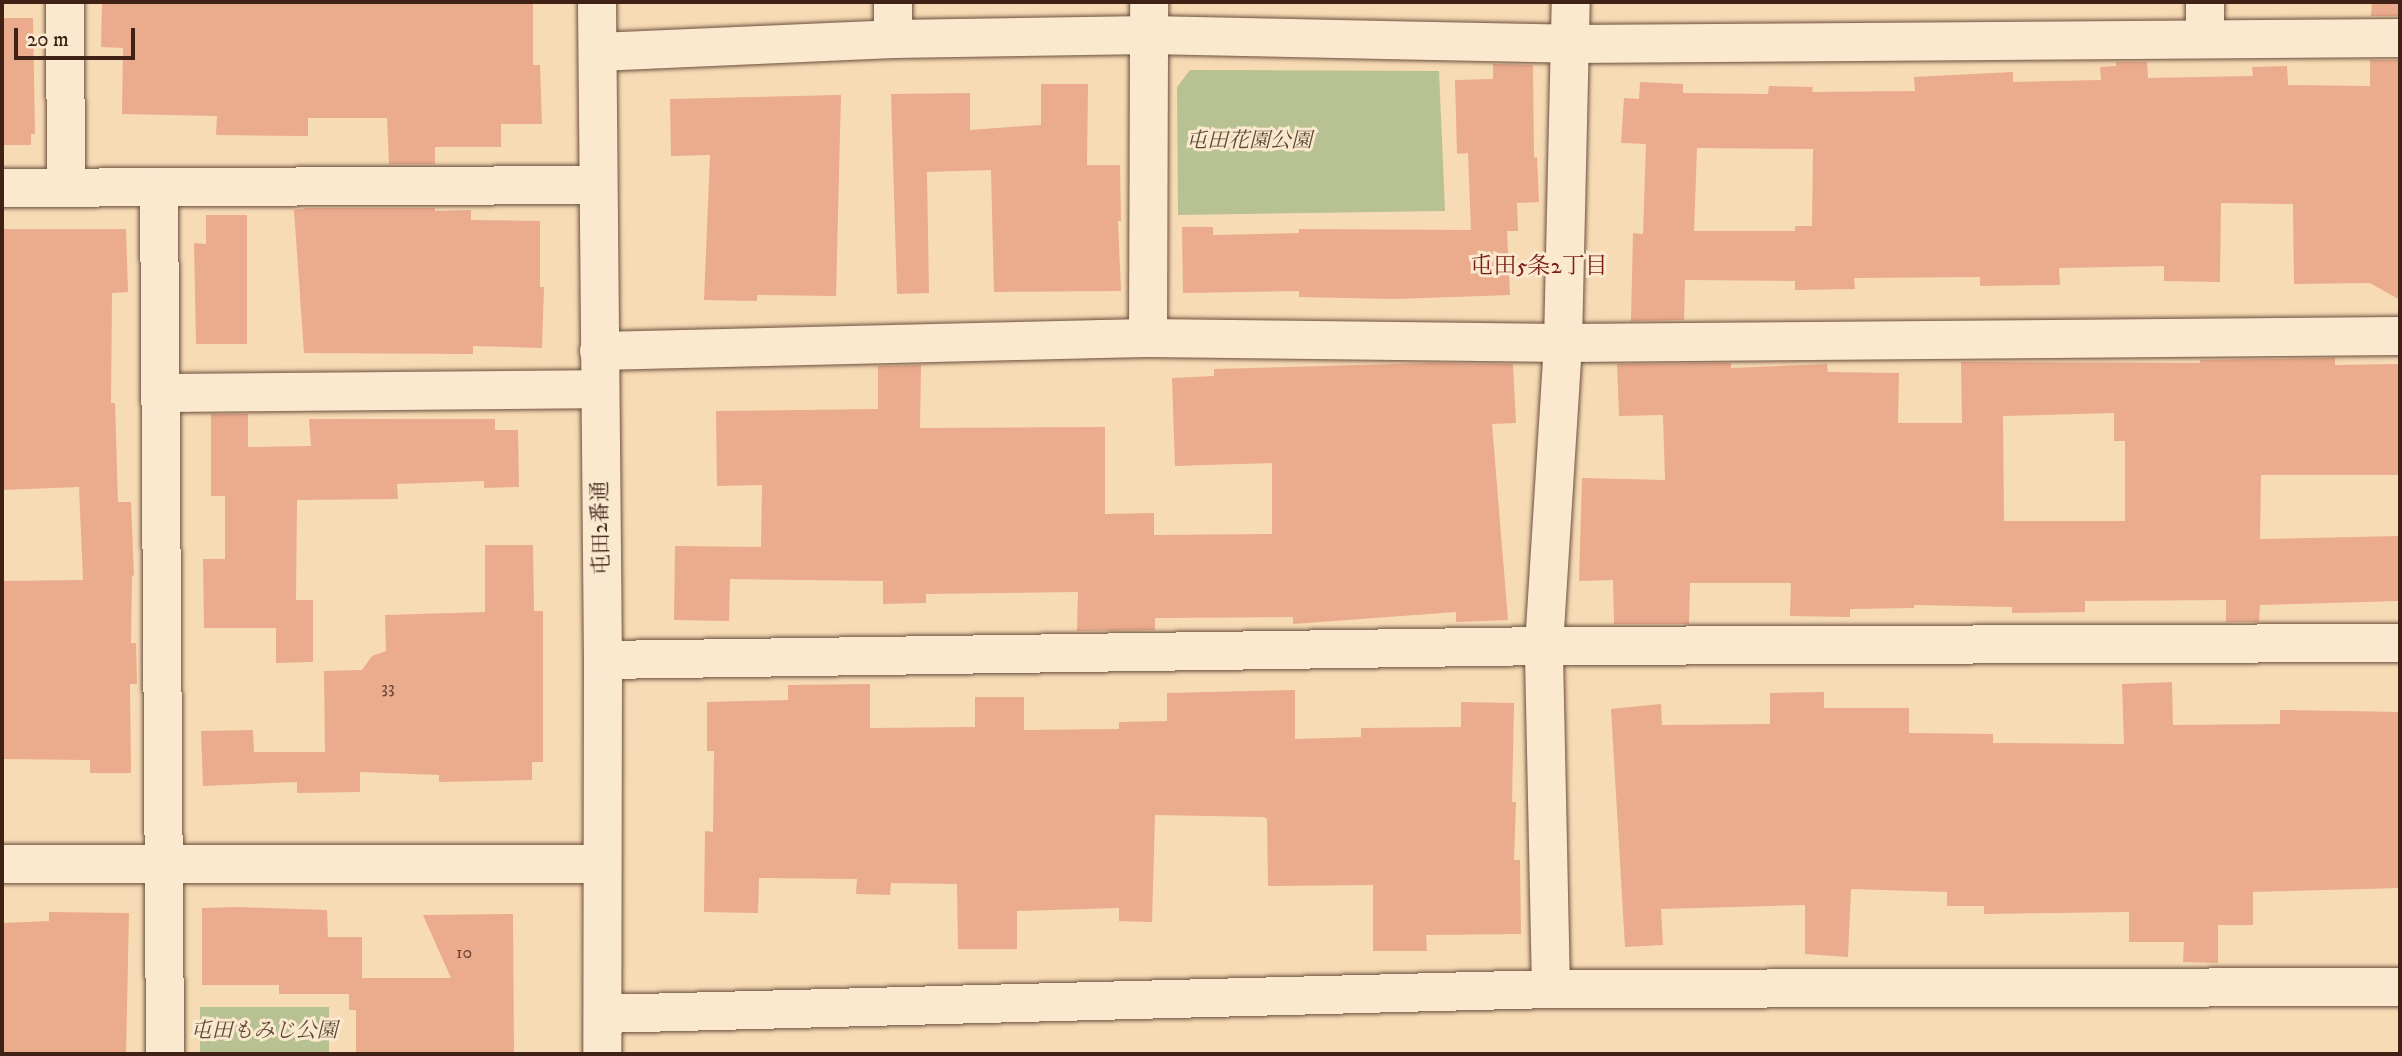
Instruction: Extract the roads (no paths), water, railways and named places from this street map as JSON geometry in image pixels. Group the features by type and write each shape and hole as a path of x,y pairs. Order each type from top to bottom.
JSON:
{"street":[{"path":"65,2 66,187"},
{"name":"屯田2番通","path":"597,2 603,660 602,1054"},
{"path":"893,2 893,39"},
{"path":"1551,989 1544,646 1563,343 1570,2"},
{"path":"2205,2 2205,39"},
{"path":"598,52 893,39 1149,18 1571,44 2400,38"},
{"path":"1148,338 1149,18"},
{"path":"2,188 598,185"},
{"path":"159,188 165,1054"},
{"path":"599,351 1148,338 1563,343 2400,336"},
{"path":"160,393 599,389"},
{"path":"603,660 1544,646 2400,643"},
{"path":"2,864 602,864"},
{"path":"603,1014 1551,989 2400,987"}],"district":[{"name":"屯田5条2丁目","path":"1539,267"}],"park label":[{"name":"屯田花園公園","path":"1249,141"},
{"name":"屯田もみじ公園","path":"264,1031"}]}
